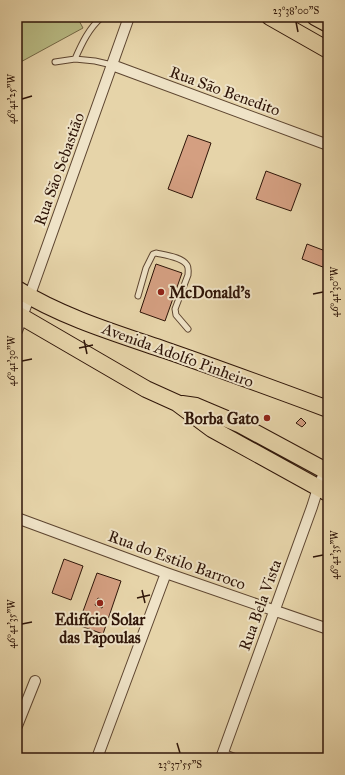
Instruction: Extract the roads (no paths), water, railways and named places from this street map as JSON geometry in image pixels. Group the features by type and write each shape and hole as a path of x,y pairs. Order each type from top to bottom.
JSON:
{"main road":[{"path":"270,17 328,50"},
{"path":"315,17 328,24"},
{"name":"Avenida Adolfo Pinheiro","path":"23,293 62,312 328,409"},
{"path":"19,321 146,389 177,403 212,429 323,490"},
{"path":"177,403 196,406 223,416 327,468"}],"street":[{"name":"Rua São Sebastião","path":"19,321 23,293 112,65 129,17"},
{"name":"Rua São Benedito","path":"112,65 328,145"},
{"name":"Rua Bela Vista","path":"222,755 312,507 323,490 327,468"},
{"name":"Rua do Estilo Barroco","path":"17,518 166,573 328,629"},
{"path":"97,758 166,573"},
{"path":"17,726 35,680"}],"lane":[{"path":"74,59 83,40 94,23 102,17"},
{"path":"55,62 74,59 95,61 112,65"},
{"path":"138,296 146,268 153,254 156,253 180,260 185,263 188,269 188,275 174,310 176,315 188,329"},
{"path":"222,755 239,758"}],"place":[{"name":"McDonald's","path":"161,292"},
{"name":"Borba Gato","path":"267,418"},
{"name":"Edifício Solar das Papoulas","path":"100,603"}]}
